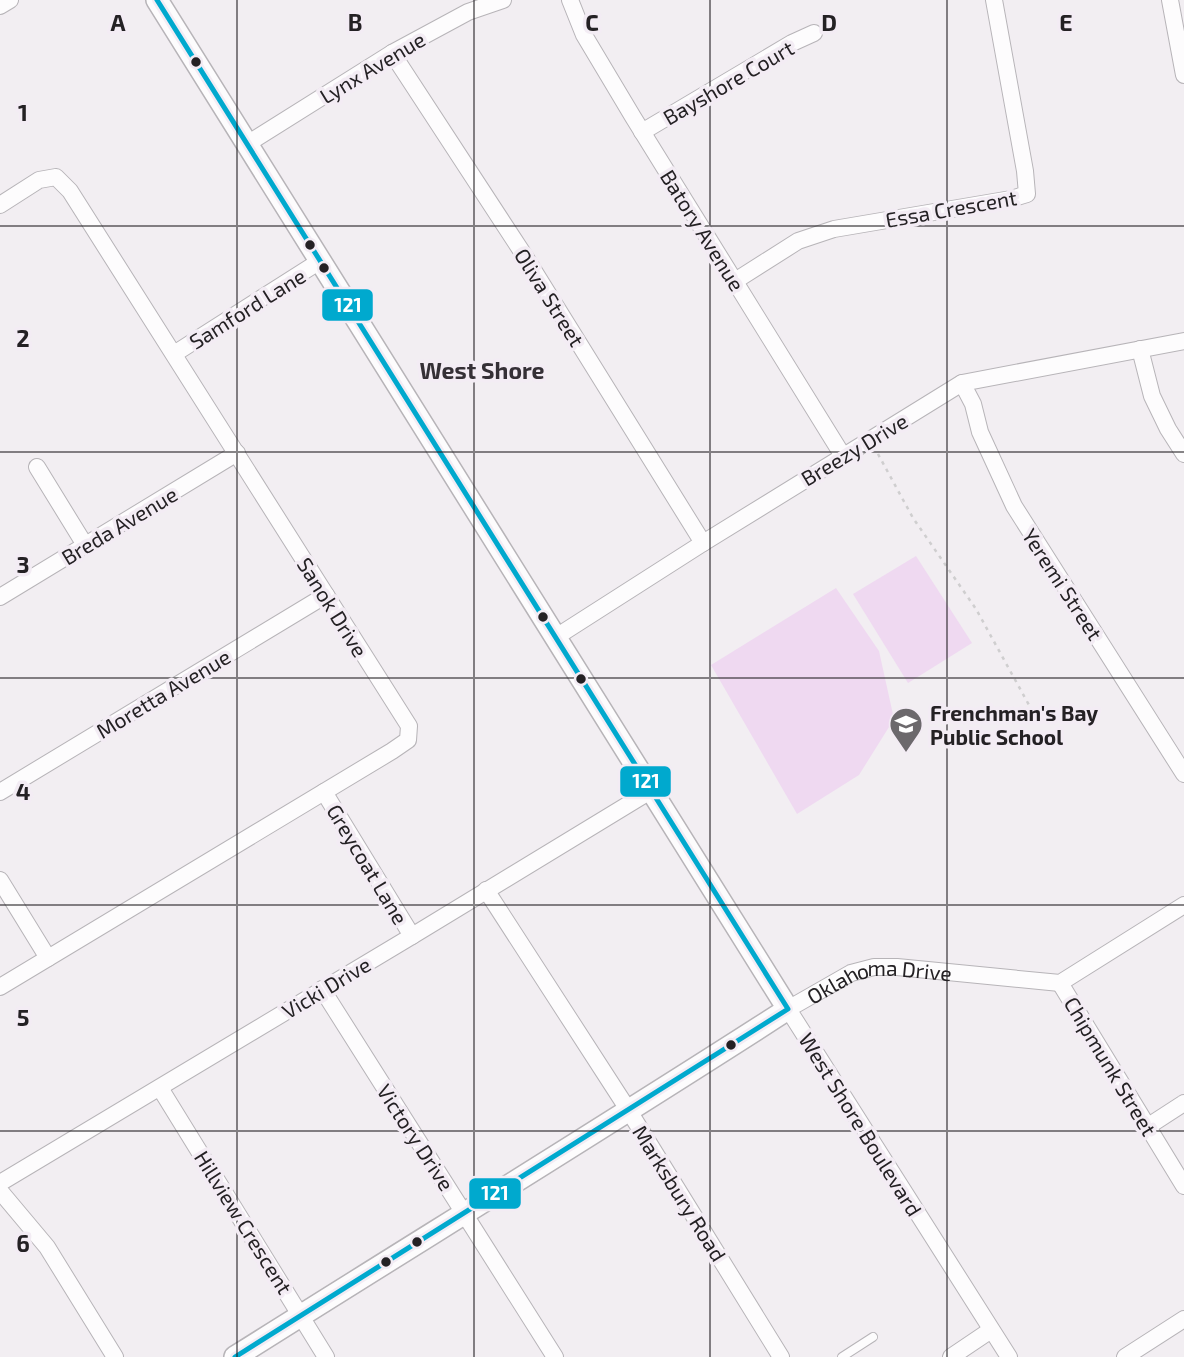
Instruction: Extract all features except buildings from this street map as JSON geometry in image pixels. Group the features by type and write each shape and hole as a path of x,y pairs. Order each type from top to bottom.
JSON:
{"street":[{"path":"0,6 10,0"},
{"name":"West Shore Boulevard","path":"157,0 788,1009 1009,1357"},
{"name":"Lynx Avenue","path":"247,144 392,53 468,12 503,0"},
{"name":"Batory Avenue","path":"570,0 584,34 642,132 843,456"},
{"name":"Essa Crescent","path":"735,281 798,241 834,229 1027,194 994,0"},
{"path":"1170,0 1184,75"},
{"name":"Bayshore Court","path":"642,132 792,43 814,33"},
{"name":"Oliva Street","path":"392,53 524,255 703,543"},
{"name":"Sanok Drive","path":"0,205 40,180 56,177 70,191 409,726 408,740 0,987"},
{"name":"Samford Lane","path":"174,354 320,261"},
{"name":"Breezy Drive","path":"556,637 962,383 1184,341"},
{"path":"1140,349 1152,396 1184,454"},
{"name":"Yeremi Street","path":"962,383 1014,506 1184,774"},
{"name":"Breda Avenue","path":"0,597 237,453"},
{"path":"37,467 85,545"},
{"name":"Moretta Avenue","path":"0,792 326,595"},
{"name":"Vicki Drive","path":"0,1183 652,790"},
{"name":"Greycoat Lane","path":"324,792 412,936"},
{"path":"0,880 48,958"},
{"name":"Marksbury Road","path":"486,890 629,1111 781,1357"},
{"path":"1060,983 1184,905"},
{"name":"Oklahoma Drive","path":"235,1357 788,1009 851,973 874,967 910,968 1060,983"},
{"name":"Chipmunk Street","path":"1060,983 1184,1186"},
{"name":"Victory Drive","path":"322,989 555,1357"},
{"name":"Hillview Crescent","path":"160,1088 326,1357"},
{"path":"1147,1127 1184,1103"},
{"path":"0,1191 47,1247 115,1357"},
{"path":"1125,1357 1184,1320"},
{"path":"951,1357 991,1330"}],"lane":[{"path":"842,1357 873,1338"}],"path":[{"path":"878,454 914,518 976,609 1029,705"}],"shaded area":[{"path":"916,556 972,643 908,683 853,594"},
{"path":"836,588 879,651 894,719 859,775 797,814 711,665"}],"transit line":[{"name":"121","path":"157,0 788,1009 235,1357"}],"place":[{"name":"Frenchman's Bay Public School","path":"906,754"}],"district":[{"name":"West Shore","path":"482,370"}]}
